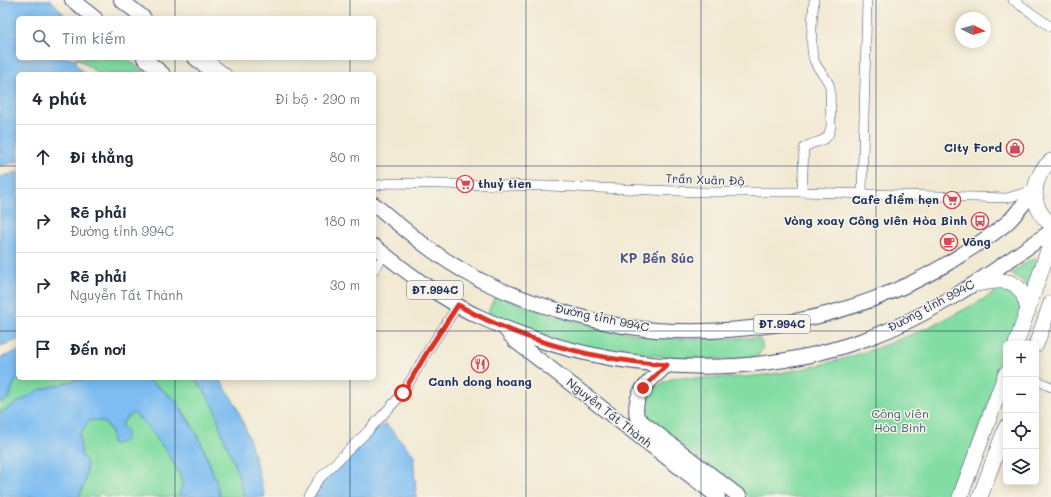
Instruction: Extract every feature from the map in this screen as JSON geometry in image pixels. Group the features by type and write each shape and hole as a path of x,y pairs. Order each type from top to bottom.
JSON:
{"highway":[{"path":"1051,161 1040,172 1035,190 1038,207 1042,215 1051,224"},
{"path":"1017,341 1051,242"},
{"path":"975,284 1000,280 1010,281 1019,287 1026,298 1028,311"},
{"path":"1037,341 1051,303"},
{"path":"960,497 1005,377"},
{"path":"980,497 1003,435"}],"main road":[{"path":"72,0 92,16"},
{"path":"121,0 141,16"},
{"path":"146,60 161,72"},
{"path":"198,60 213,72"},
{"name":"Đường tỉnh 994C","path":"376,206 431,250 452,264 495,288 541,305 585,317 654,330 721,331 771,325 815,317 858,304 910,285 939,270 988,238 1009,221 1035,190"},
{"name":"Đường tỉnh 994C","path":"379,250 458,305 481,318 537,340 584,353 643,363 730,366 809,356 866,339 899,326 975,284 1051,231"},
{"name":"Nguyễn Tất Thành","path":"502,326 515,341 740,497"},
{"name":"Nguyễn Tất Thành","path":"633,423 637,397 643,388 667,365"},
{"name":"Nguyễn Tất Thành","path":"633,423 718,497"}],"street":[{"path":"802,192 804,148 825,140 830,133 831,127 830,87 828,81 816,64 812,53 814,0"},
{"path":"862,193 866,0"},
{"path":"1013,0 1051,27"},
{"path":"210,60 224,72"},
{"path":"376,180 388,183"},
{"name":"Trần Xuân Độ","path":"376,186 388,183 562,186 702,192 862,193 1007,198 1035,190"},
{"path":"376,262 379,250"},
{"path":"308,497 318,480 395,403 458,305"},
{"path":"1039,381 1051,387"}],"green space":[{"path":"80,60 129,60 144,72 96,72"},
{"path":"1035,259 1039,260 1031,291 1021,280 1011,274 1028,261"},
{"name":"Công viên Hòa Bình","path":"1007,284 1025,303 1011,341 1003,341 1003,364 953,497 749,497 646,418 643,411 645,398 649,393 660,384 674,378 742,377 779,373 836,361 891,343 918,332 996,292 994,288"},
{"path":"495,296 499,296 566,319 612,330 683,339 753,338 759,339 762,343 762,349 758,356 737,359 715,359 683,358 631,353 575,345 543,336 488,312"},
{"path":"76,380 0,413 0,403 9,397 15,381"},
{"path":"144,380 195,380 204,390 215,409 237,470 244,497 220,497 202,444 193,426 169,395 155,384"},
{"path":"134,413 155,436 175,465 182,484 180,497 105,497 101,492 98,497 79,497 85,482 87,463 81,454 80,434 89,421 99,421 104,423 109,429 112,444 126,418"}],"water":[{"path":"0,0 51,0 65,16 16,16 16,60 76,60 75,64 84,72 16,72 16,162 0,166"},
{"path":"16,173 16,341 0,346 0,177"},
{"path":"16,352 16,380 9,398 0,403 0,358"},
{"path":"76,380 149,380 175,400 197,434 216,480 220,497 179,496 182,484 180,475 155,436 134,413 126,418 121,426 127,431 126,438 121,442 112,444 110,429 104,423 95,420 89,421 80,434 81,454 87,463 85,482 79,497 0,497 0,413 39,390"},
{"path":"195,380 220,380 237,407 250,441 265,497 244,497 237,470 222,434 215,409 204,390"},
{"path":"386,424 414,455 416,497 311,497 325,479 357,445 378,428"}],"place":[{"name":"City Ford","path":"1015,148"},
{"name":"thuỷ tien","path":"465,184"},
{"name":"Cafe điểm hẹn","path":"952,200"},
{"name":"Vòng xoay Công viên Hòa Bình","path":"980,221"},
{"name":"Võng","path":"949,242"},
{"name":"Canh dong hoang","path":"480,364"}],"district":[{"name":"KP Bến Súc","path":"657,258"}],"route":[{"path":"403,393 429,349 458,305 481,318 537,340 563,348 613,359 667,365 643,388"}]}
